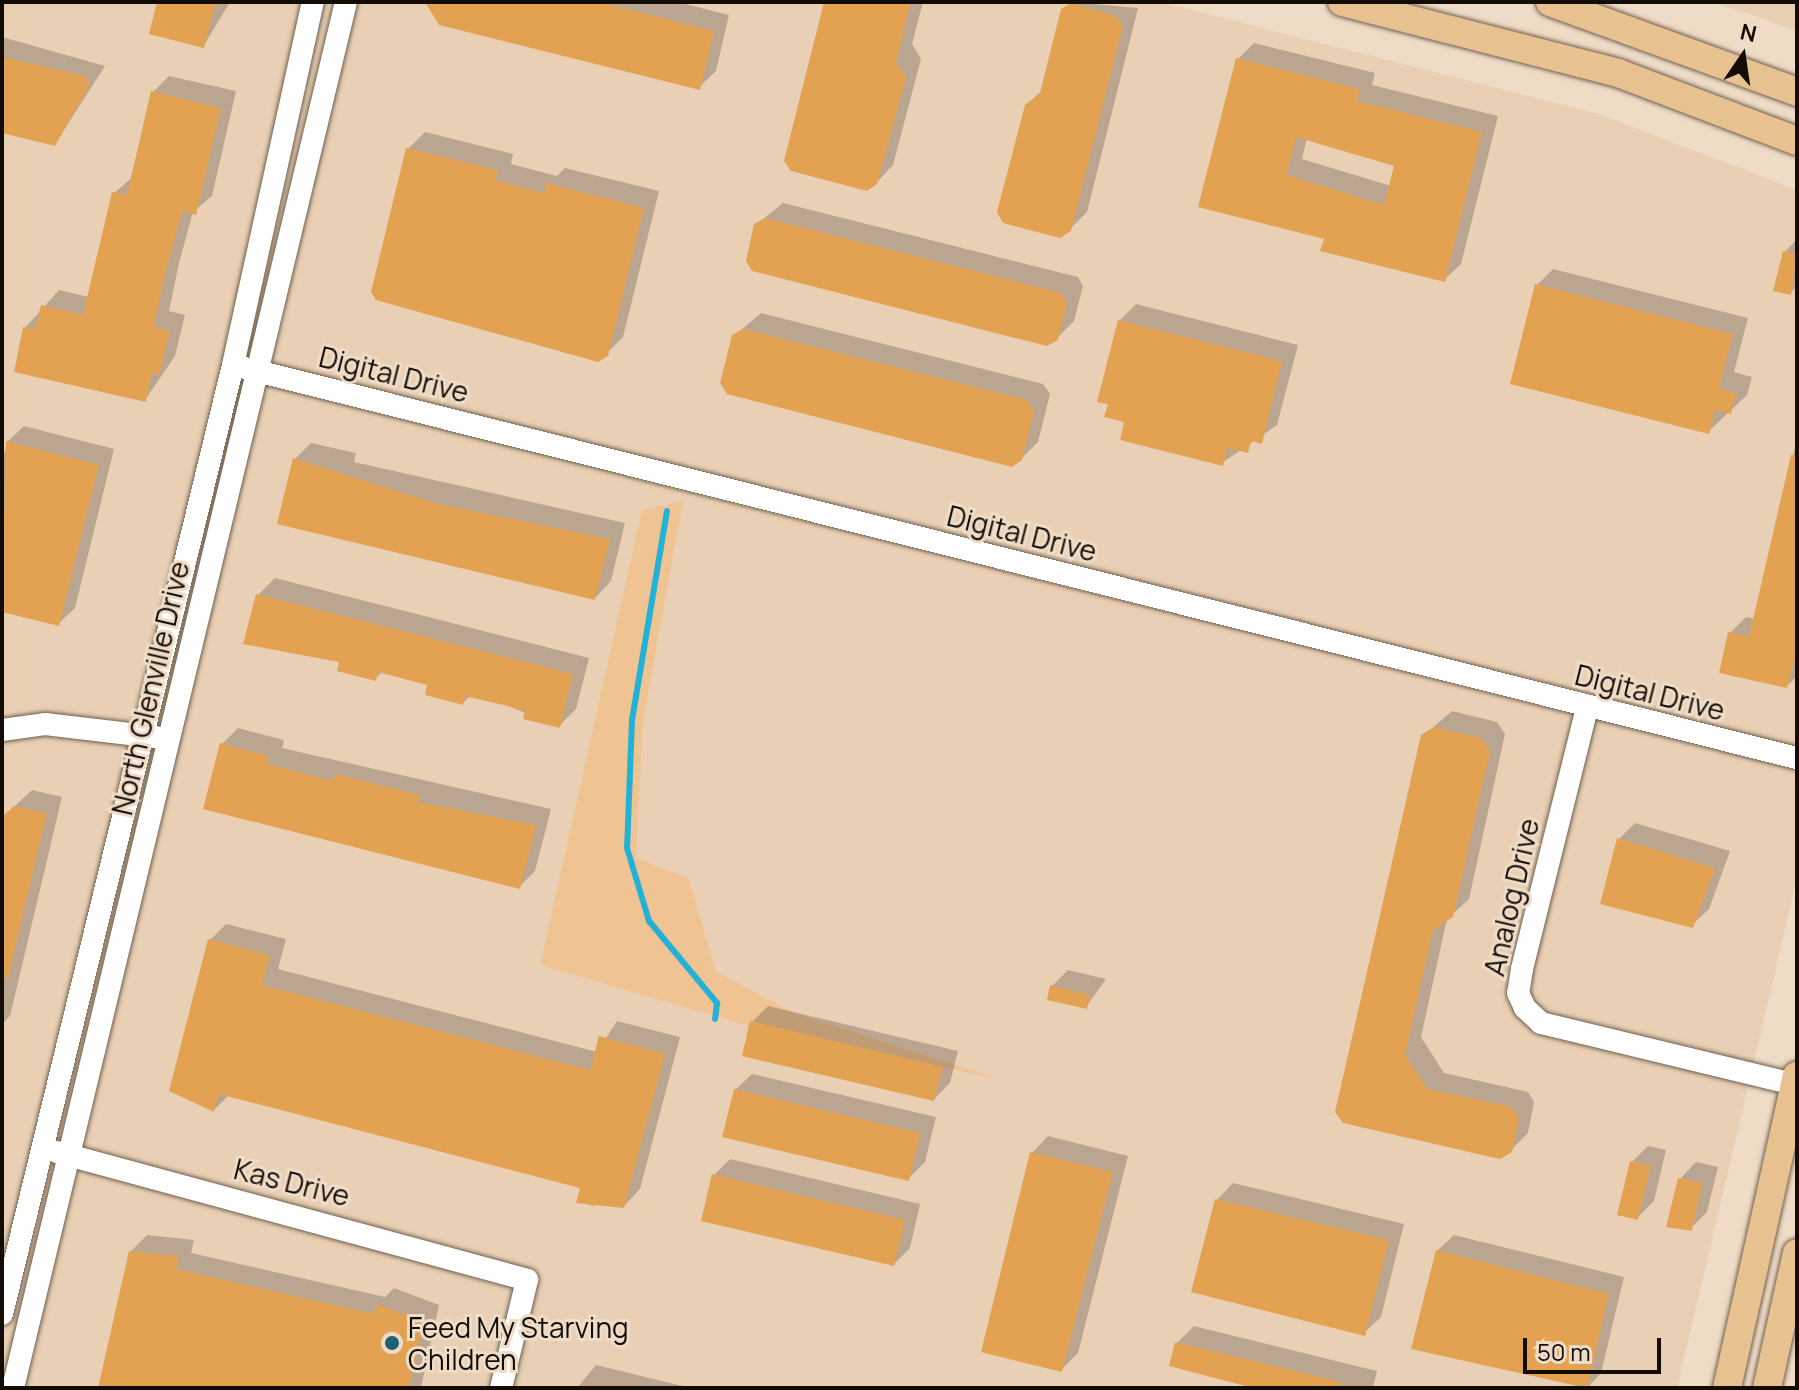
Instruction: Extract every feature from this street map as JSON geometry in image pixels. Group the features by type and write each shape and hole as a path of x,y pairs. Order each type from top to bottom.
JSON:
{"main road":[{"path":"1342,2 1618,73 1797,141"},
{"path":"1550,2 1797,92"},
{"path":"1727,1388 1796,1082"},
{"path":"1767,1388 1797,1253"},
{"path":"1744,1313 1783,1320"}],"street":[{"name":"North Glenville Drive","path":"2,1314 233,365 313,2"},
{"name":"North Glenville Drive","path":"13,1388 346,2"},
{"path":"300,57 335,51"},
{"name":"Digital Drive","path":"233,365 1587,708 1797,758"},
{"name":"Analog Drive","path":"1587,708 1522,969 1518,993 1525,1008 1541,1023 1796,1082"},
{"path":"2,730 45,724 169,740"},
{"name":"Kas Drive","path":"41,1147 527,1280 501,1388"}],"shaded area":[{"path":"2,2 1160,2 1596,113 1797,190 1797,879 1677,1388 2,1388"},
{"path":"1711,2 1797,2 1797,32 1770,21"},
{"path":"683,501 643,722 636,858 689,879 716,972 794,1013 999,1079 780,1035 540,965 642,510"}],"building":[{"path":"157,2 216,2 204,48 149,34"},
{"path":"425,2 599,2 714,31 700,90 439,25"},
{"path":"824,2 911,2 896,62 906,77 877,184 867,191 791,171 784,161"},
{"path":"1071,3 1116,16 1123,25 1071,231 1060,238 1003,223 997,212 1025,105 1040,93 1061,9"},
{"path":"2,57 85,76 90,84 55,146 2,133"},
{"path":"1236,58 1360,89 1357,101 1482,132 1445,282 1320,251 1324,239 1198,207","holes":["1296,137 1394,166 1384,205 1287,175"]},
{"path":"151,91 221,108 196,215 182,211 163,282 154,327 170,331 159,375 152,373 146,402 14,372 23,327 35,329 41,305 83,315 112,192 127,195"},
{"path":"406,148 498,170 495,180 544,193 546,183 644,208 608,356 598,362 376,300 371,292"},
{"path":"765,218 1061,293 1067,304 1058,340 1047,346 752,271 746,261 754,224"},
{"path":"1783,251 1797,254 1791,295 1773,291"},
{"path":"1535,284 1733,334 1719,388 1736,393 1731,414 1715,410 1709,434 1510,384"},
{"path":"1118,320 1282,361 1262,444 1251,441 1248,453 1227,448 1223,466 1120,440 1124,422 1104,417 1108,404 1097,402"},
{"path":"743,329 1027,400 1034,411 1022,460 1012,467 727,394 720,383 732,335"},
{"path":"6,441 99,465 59,626 2,612"},
{"path":"1791,455 1797,455 1797,648 1787,688 1719,673 1728,632 1749,637"},
{"path":"293,458 438,504 610,539 595,600 277,524"},
{"path":"256,594 573,674 560,728 523,719 525,710 465,696 463,705 425,695 427,685 378,672 376,681 337,671 339,662 243,644"},
{"path":"1434,727 1481,738 1490,751 1453,917 1433,930 1405,1055 1427,1089 1512,1107 1519,1119 1512,1152 1500,1159 1343,1123 1335,1112 1421,735"},
{"path":"220,743 269,756 267,764 333,781 335,774 420,795 418,802 536,825 520,889 203,809"},
{"path":"14,806 47,813 8,978 2,977 2,817"},
{"path":"1617,838 1715,868 1693,928 1600,904"},
{"path":"208,939 270,955 262,985 590,1070 599,1036 665,1054 624,1208 576,1203 580,1188 219,1094 214,1112 169,1091"},
{"path":"1050,985 1090,995 1087,1009 1047,1000"},
{"path":"750,1021 943,1067 934,1101 742,1056"},
{"path":"734,1089 920,1133 909,1181 722,1137"},
{"path":"1030,1152 1113,1172 1062,1372 981,1352"},
{"path":"1630,1161 1651,1166 1638,1220 1617,1215"},
{"path":"712,1174 905,1220 894,1266 701,1221"},
{"path":"1678,1178 1702,1183 1692,1231 1666,1227"},
{"path":"1215,1199 1389,1240 1365,1336 1191,1292"},
{"path":"1436,1250 1609,1294 1587,1388 1411,1349"},
{"path":"129,1251 179,1256 176,1269 374,1314 376,1304 424,1321 409,1388 98,1388"},
{"path":"1175,1342 1341,1382 1340,1388 1253,1388 1169,1366"}],"waterway":[{"path":"667,511 632,720 627,848 649,921 717,1003 715,1019"}],"place":[{"name":"Feed My Starving Children","path":"392,1343"}]}
